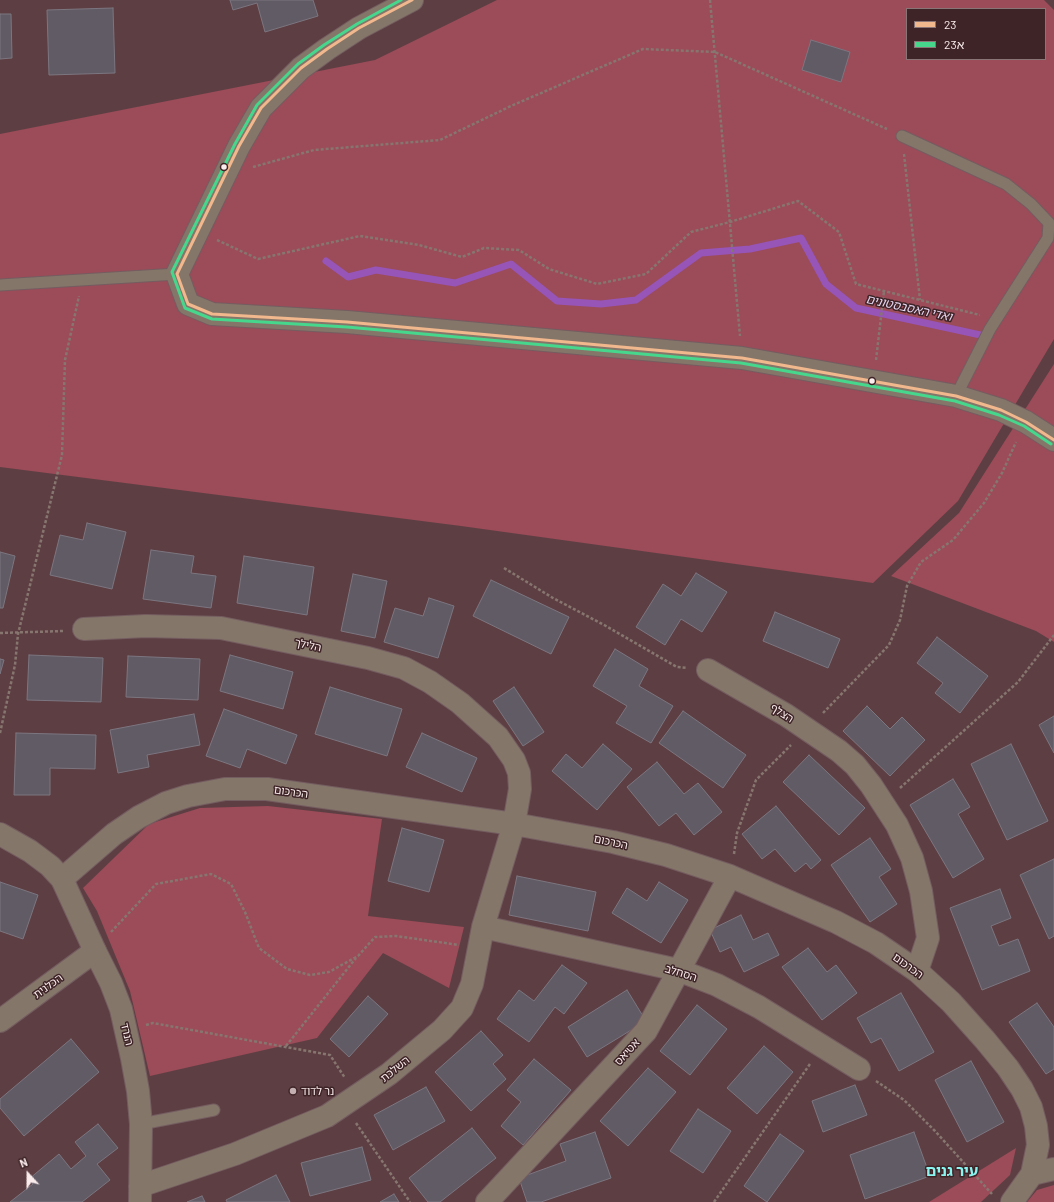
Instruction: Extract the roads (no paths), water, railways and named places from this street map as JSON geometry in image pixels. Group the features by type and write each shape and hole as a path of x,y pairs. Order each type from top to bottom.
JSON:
{"street":[{"path":"412,0 359,28 333,45 301,68 261,108 239,146 226,176 177,274 188,304 212,314 347,322 742,358 874,380 956,396 1001,410 1026,422 1054,440"},
{"name":"הלילך","path":"84,630 146,626 221,628 368,658 404,668 430,682 460,703 498,737 510,754 519,773 520,789 514,824"},
{"name":"הצלף","path":"708,670 786,715 839,751 855,765 883,804 897,825 912,858 921,891 928,938 917,971"},
{"name":"הכרכום","path":"62,879 114,834 139,817 166,803 188,796 225,789 267,789 514,824 613,842 666,855 730,876 836,922 876,943 917,971 951,1002 985,1040 1008,1068 1022,1090 1031,1107 1036,1126 1038,1145 1032,1174"},
{"name":"השלכת","path":"140,1194 327,1116 389,1074 442,1030 462,1008 472,984 481,938 514,824"},
{"name":"הנרד","path":"0,834 30,850 50,866 62,879 111,983 128,1032 138,1091 141,1124 140,1194"},
{"name":"אטיאס","path":"487,1202 646,1031 730,876"},
{"name":"הסחלב","path":"481,938 678,970 717,986 759,1007 859,1069"},
{"name":"הכלנית","path":"0,1021 95,951"},
{"path":"1003,1199 1032,1174 1054,1169"}],"lane":[{"path":"902,136 1006,184 1031,204 1049,223 1048,238 996,319 956,396"},
{"path":"0,285 177,274"},
{"path":"141,1124 214,1110"}],"waterway":[{"name":"ואדי האסבסטונים","path":"326,261 348,277 376,270 455,283 511,264 557,301 601,304 636,300 701,253 750,249 801,238 826,284 856,308 985,336"}],"place":[{"name":"נר לדוד","path":"293,1091"}],"district":[{"name":"עיר גנים","path":"952,1171"}]}
